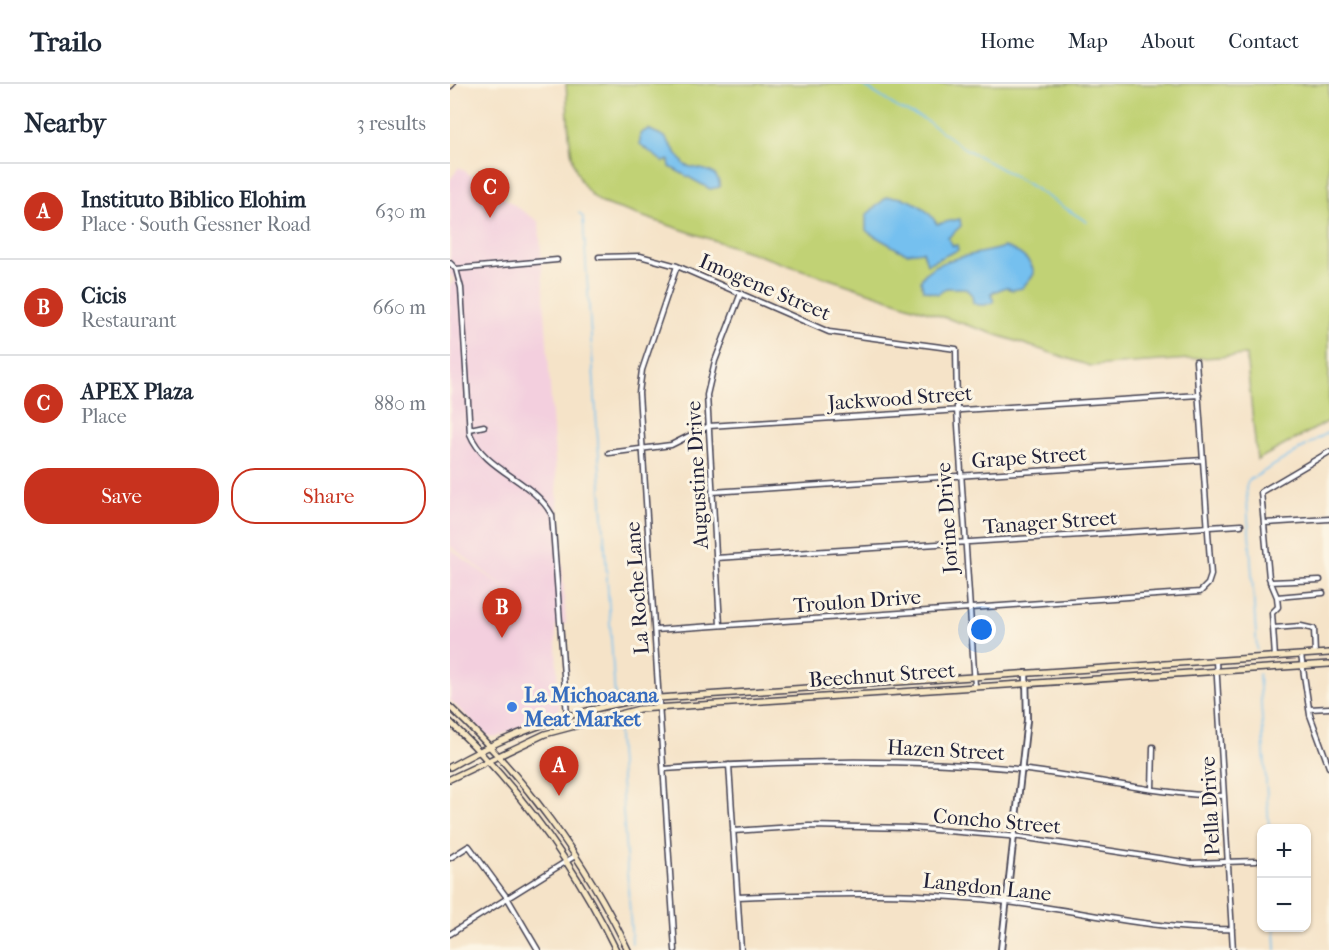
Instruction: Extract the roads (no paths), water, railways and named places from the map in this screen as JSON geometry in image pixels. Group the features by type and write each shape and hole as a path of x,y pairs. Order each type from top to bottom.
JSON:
{"main road":[{"name":"Beechnut Street","path":"450,766 479,750 567,716 659,698 1329,653"},
{"name":"Beechnut Street","path":"450,779 498,754 568,727 623,712 660,707 1329,664"},
{"path":"1122,667 1122,677"},
{"path":"872,682 873,693"},
{"path":"759,690 759,700"},
{"path":"450,707 498,754 575,856 628,950"},
{"path":"450,722 488,759 535,816 567,862 616,950"}],"street":[{"name":"Imogene Street","path":"599,257 640,256 677,266 830,332 956,349"},
{"path":"456,269 557,260"},
{"path":"450,263 456,269 461,288 470,429 476,450 544,501 552,514 567,716"},
{"name":"La Roche Lane","path":"675,950 642,451 640,380 677,266"},
{"name":"Augustine Drive","path":"720,625 707,388 741,293"},
{"name":"Jorine Drive","path":"956,349 957,410 975,686"},
{"path":"1196,361 1208,527"},
{"name":"Jackwood Street","path":"609,453 642,451 672,445 709,426 1198,395"},
{"path":"470,429 484,426"},
{"path":"1275,657 1272,613 1278,607 1277,597 1270,582 1262,492 1329,452"},
{"name":"Grape Street","path":"712,492 1203,460"},
{"path":"1265,523 1329,519"},
{"name":"Tanager Street","path":"716,558 1241,525"},
{"name":"Troulon Drive","path":"655,630 1194,594 1204,588 1211,575 1208,527"},
{"path":"1270,582 1320,580"},
{"path":"1277,597 1323,593"},
{"path":"1273,628 1300,626 1314,629 1315,654"},
{"path":"1301,655 1308,709 1329,766"},
{"name":"Pella Drive","path":"1216,661 1233,950"},
{"path":"1001,950 1027,720 1026,673"},
{"path":"1308,709 1329,708"},
{"path":"1152,790 1153,747"},
{"name":"Hazen Street","path":"664,768 801,761 910,761 1022,770 1188,796 1224,796"},
{"path":"729,765 741,950"},
{"name":"Concho Street","path":"734,831 809,826 888,827 1014,836 1191,863 1256,861"},
{"path":"450,858 469,846 508,899 538,950"},
{"path":"450,934 575,856"},
{"name":"Langdon Lane","path":"738,897 913,894 1007,902 1151,926 1191,930 1232,929"}],"water":[{"path":"648,129 665,137 685,165 707,170 716,176 720,187 710,189 670,167 669,160 663,162 640,144 640,134"},
{"path":"887,197 902,198 916,203 928,212 937,224 960,219 961,226 948,238 953,246 957,245 958,250 927,264 923,251 907,253 869,233 866,230 866,215"},
{"path":"1004,247 1023,256 1031,264 1034,274 1022,288 1012,290 1006,287 991,293 994,301 986,305 973,303 972,295 965,288 946,288 938,294 923,290 921,280 935,266"}],"waterway":[{"path":"861,84 898,108 924,119 964,148 1023,181 1087,222"},
{"path":"579,213 583,217 615,698"},
{"path":"1257,650 1246,487 1248,481 1329,432"},
{"path":"1259,674 1269,824"},
{"path":"617,721 632,944"},
{"path":"1275,932 1276,950"}],"place":[{"name":"APEX Plaza","path":"490,218"},
{"name":"Cicis","path":"502,638"},
{"name":"La Michoacana Meat Market","path":"512,707"},
{"name":"Instituto Biblico Elohim","path":"559,796"}]}
